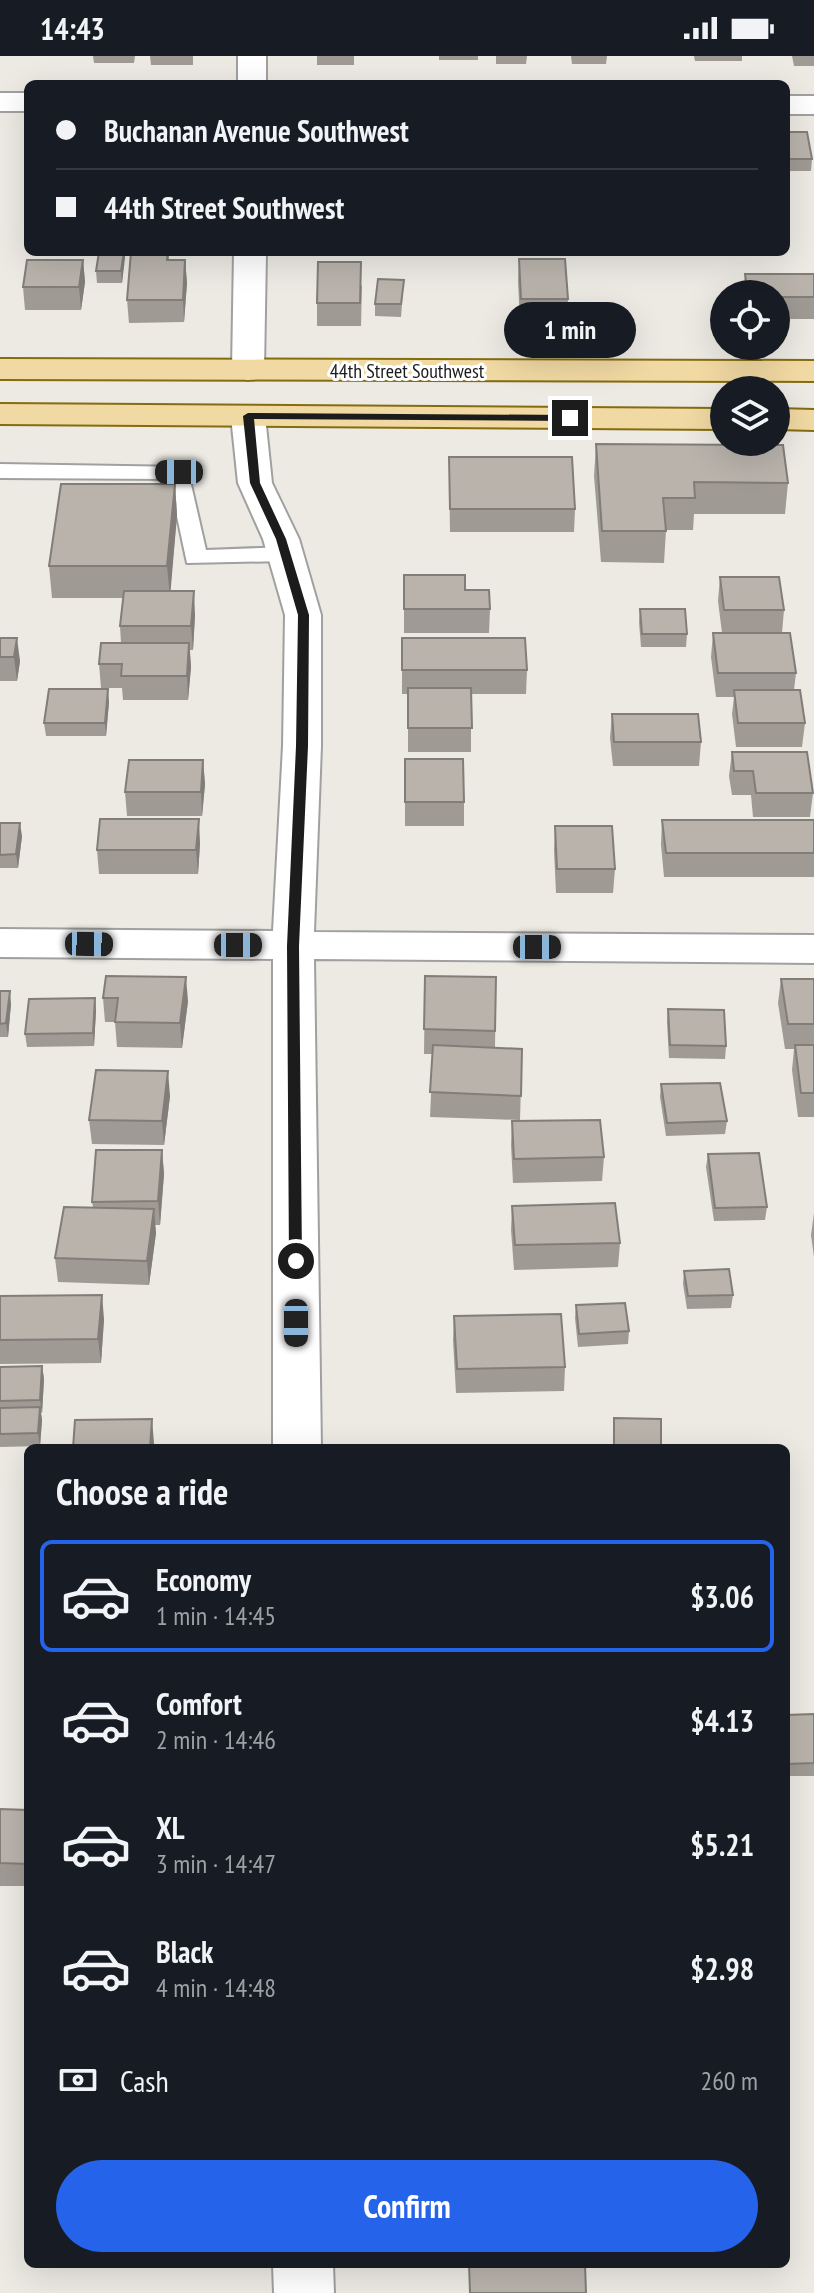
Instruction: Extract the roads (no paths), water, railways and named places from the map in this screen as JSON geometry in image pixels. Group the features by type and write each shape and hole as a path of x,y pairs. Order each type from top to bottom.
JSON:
{"main road":[{"name":"44th Street Southwest","path":"0,369 814,371"},
{"name":"44th Street Southwest","path":"0,414 710,419"},
{"path":"790,419 814,420"}],"street":[{"path":"252,56 252,80"},
{"path":"0,102 24,102"},
{"path":"790,105 814,105"},
{"path":"248,370 250,256"},
{"path":"248,416 255,483 286,554 303,615 302,746 293,946 297,1444"},
{"path":"0,943 814,949"},
{"path":"303,2268 304,2293"}],"lane":[{"path":"0,471 179,472 196,558 286,554"}]}
